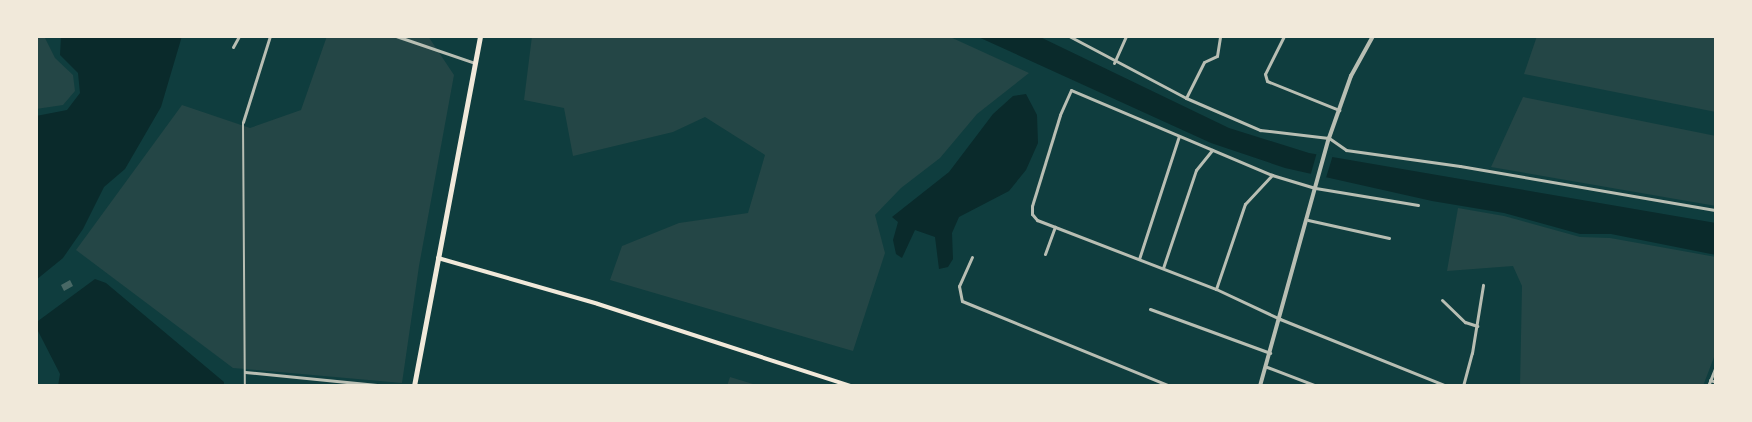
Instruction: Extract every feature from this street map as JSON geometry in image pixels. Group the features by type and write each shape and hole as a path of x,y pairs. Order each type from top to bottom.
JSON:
{"main road":[{"path":"414,386 480,36"},
{"path":"438,258 598,304 851,386"}],"street":[{"path":"233,47 239,36"},
{"path":"245,386 243,122 270,37 263,36"},
{"path":"396,36 475,63"},
{"path":"1069,36 1114,63 1186,98 1260,130 1329,138 1346,150 1460,166 1716,210"},
{"path":"1114,63 1126,36"},
{"path":"1186,98 1204,62 1217,56 1220,36"},
{"path":"1284,36 1265,74 1267,81 1339,110"},
{"path":"1260,386 1308,220 1329,138 1351,76 1373,36"},
{"path":"1418,206 1315,188 1272,175 1071,90 1060,115 1032,206 1032,214 1037,220 1216,289 1280,320 1447,386"},
{"path":"1138,259 1179,136"},
{"path":"1163,268 1196,170 1212,150"},
{"path":"1216,289 1245,204 1272,175"},
{"path":"1308,220 1389,238"},
{"path":"1045,254 1055,227"},
{"path":"972,257 959,286 962,301 1170,386"},
{"path":"1463,386 1477,326 1483,285"},
{"path":"1442,300 1465,322 1477,326"},
{"path":"1150,308 1270,354"},
{"path":"1708,386 1716,366"},
{"path":"1267,367 1317,386"},
{"path":"245,372 389,386"},
{"path":"1710,380 1716,382"},
{"path":"345,386 346,381"}],"shaded area":[{"path":"36,36 44,36 55,58 73,75 75,91 63,105 36,109"},
{"path":"61,36 182,36 161,107 125,169 104,187 83,229 63,258 36,280 36,116 67,110 80,93 78,73 60,55"},
{"path":"327,36 428,36 454,75 419,266 402,383 233,368 76,250 182,105 250,128 301,110"},
{"path":"532,36 948,36 1029,73 977,114 940,158 901,188 875,215 885,253 853,351 610,280 622,246 679,223 748,213 765,155 705,117 673,132 573,156 564,108 524,100"},
{"path":"976,36 1038,36 1229,128 1309,153 1716,223 1716,255 1611,234 1580,234 1504,213 1432,201 1285,168 1211,143"},
{"path":"1537,36 1716,36 1716,112 1524,74"},
{"path":"1026,94 1037,115 1038,143 1026,170 1009,191 959,217 952,233 953,259 948,267 939,269 935,237 915,230 902,258 896,254 893,240 898,222 892,217 949,172 993,114 1013,96"},
{"path":"1523,97 1716,136 1716,206 1491,167"},
{"path":"1458,208 1504,216 1580,237 1610,238 1716,257 1716,352 1703,386 1520,386 1522,286 1513,266 1447,271"},
{"path":"95,279 106,283 224,382 224,386 58,386 60,374 38,331 38,321"},
{"path":"730,377 753,384 753,386 727,386"}],"pier":[{"path":"1317,152 1333,155 1325,181 1310,177"}],"building":[{"path":"70,280 73,286 64,291 61,285"}]}
